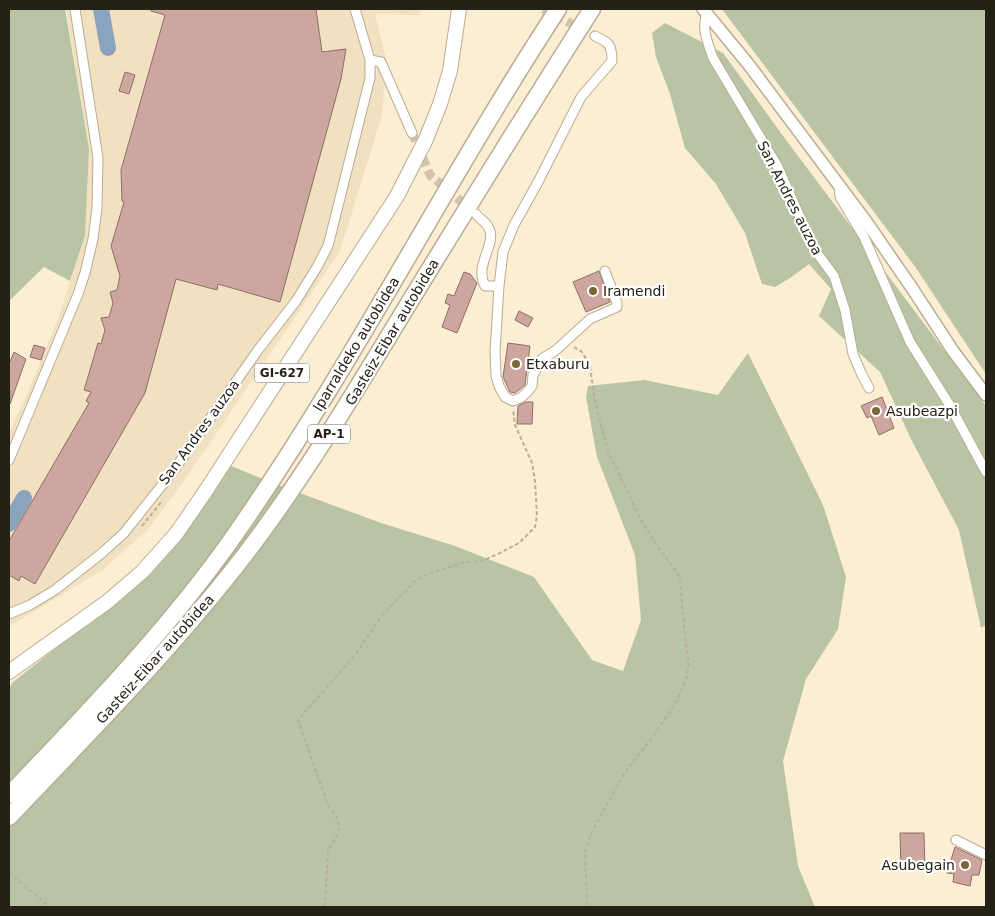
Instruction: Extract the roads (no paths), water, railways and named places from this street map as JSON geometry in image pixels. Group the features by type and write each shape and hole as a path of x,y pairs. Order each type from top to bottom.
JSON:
{"highway":[{"name":"Iparraldeko autobidea","path":"9,795 146,646 185,600 232,539 278,472 476,141 558,9"},
{"name":"Gasteiz-Eibar autobidea","path":"9,817 160,656 201,609 247,551 298,480 352,398 512,135 592,9"}],"main road":[{"name":"GI-627","path":"9,672 107,602 131,582 176,534 205,492 397,196 426,138 440,104 450,71 459,9"}],"street":[{"path":"9,460 86,273 93,239 97,208 98,158 75,9"},
{"name":"San Andres auzoa","path":"9,614 30,605 54,590 102,553 124,533 174,470 258,350 296,301 324,253 328,246 370,78 370,60 355,9"},
{"name":"San Andres auzoa","path":"705,11 749,65 839,185 893,259 953,351 986,395"},
{"name":"San Andres auzoa","path":"705,11 703,23 713,58 778,168 814,249 832,273 845,310 853,354 859,370 870,388"},
{"path":"595,36 607,41 612,51 612,61 581,97 514,225 503,252 495,352 496,376 505,398 513,400 522,397 532,386 533,375 543,358 566,342 590,319 617,307 617,302 605,271"},
{"path":"370,60 381,62 412,132"},
{"name":"San Andres auzoa","path":"839,185 840,197 864,237 910,342 949,404 986,472"},
{"path":"476,214 488,226 491,237 482,266 481,277 485,286 499,286"},
{"path":"956,840 986,855"}],"waterway":[{"path":"101,9 108,48"},
{"path":"9,524 24,498"}],"tunnel":[{"path":"543,9 595,36"},
{"path":"412,133 430,175 470,209"}],"place":[{"name":"Iramendi","path":"593,291"},
{"name":"Etxaburu","path":"516,364"},
{"name":"Asubeazpi","path":"876,411"},
{"name":"Asubegain","path":"965,865"}]}
